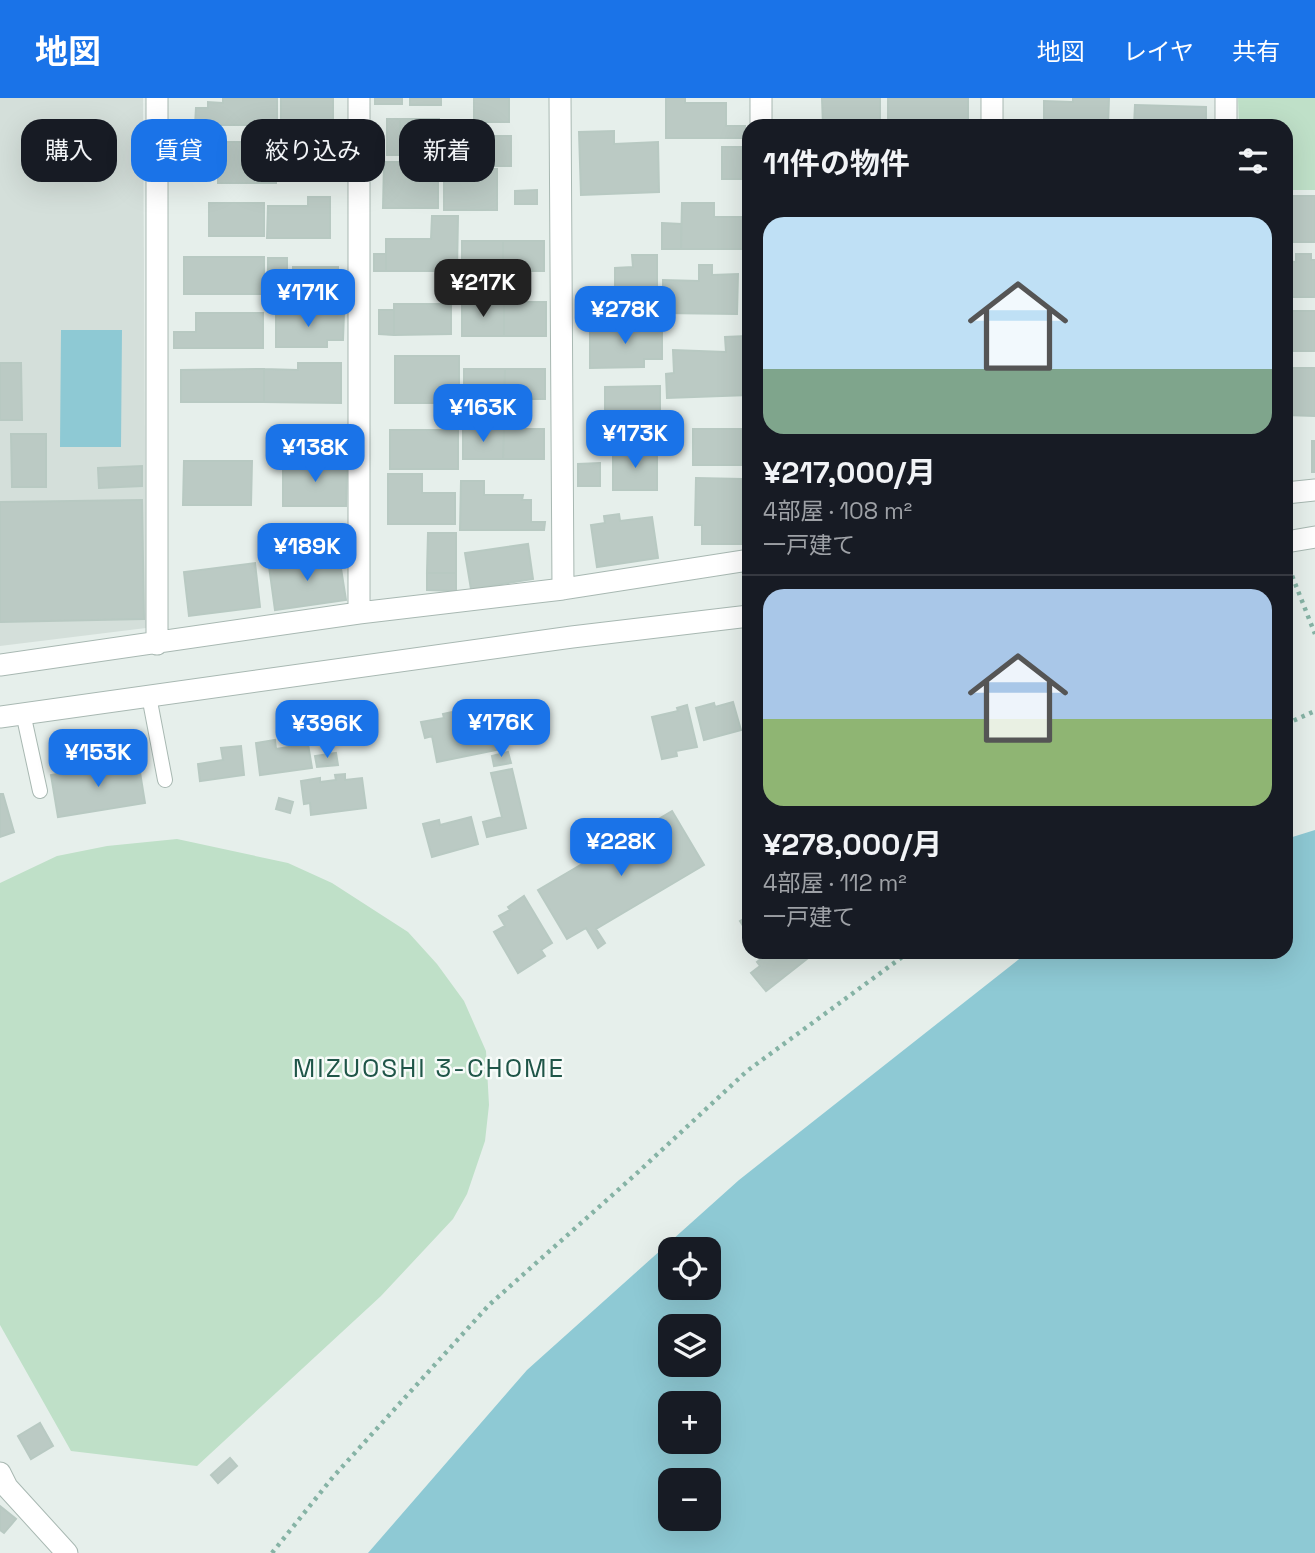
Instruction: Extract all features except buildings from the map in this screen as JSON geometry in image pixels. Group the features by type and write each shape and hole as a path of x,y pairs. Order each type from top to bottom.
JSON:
{"street":[{"path":"157,98 157,644"},
{"path":"359,98 359,613"},
{"path":"560,98 563,589"},
{"path":"761,98 761,119"},
{"path":"992,98 992,119"},
{"path":"1226,98 1226,119"},
{"path":"1293,492 1315,490"},
{"path":"1293,541 1315,537"},
{"path":"0,665 359,613 563,589 742,561"},
{"path":"0,717 742,617"},
{"path":"0,1473 7,1487 67,1553"}],"lane":[{"path":"149,696 165,780"},
{"path":"23,713 40,792"}],"path":[{"path":"1293,575 1315,634"},
{"path":"1293,720 1315,711"},
{"path":"272,1553 333,1477 489,1305 747,1071 899,959"}],"shaded area":[{"path":"0,98 143,98 143,119 131,119 131,182 143,182 146,628 0,646"}],"green space":[{"path":"1238,98 1315,98 1315,190 1293,190 1293,119 1239,119"},
{"path":"177,839 288,863 332,883 408,932 437,964 464,1001 486,1051 489,1105 485,1141 467,1194 453,1219 381,1296 197,1466 71,1451 0,1325 0,883 57,856 107,846"}],"water":[{"path":"61,330 122,330 121,447 60,447"},
{"path":"1315,830 1315,1553 368,1553 527,1370 658,1253 658,1300 721,1300 721,1237 675,1237 739,1180 1019,959 1293,959 1293,837"}],"district":[{"name":"MIZUOSHI 3-CHOME","path":"429,1068"}]}
